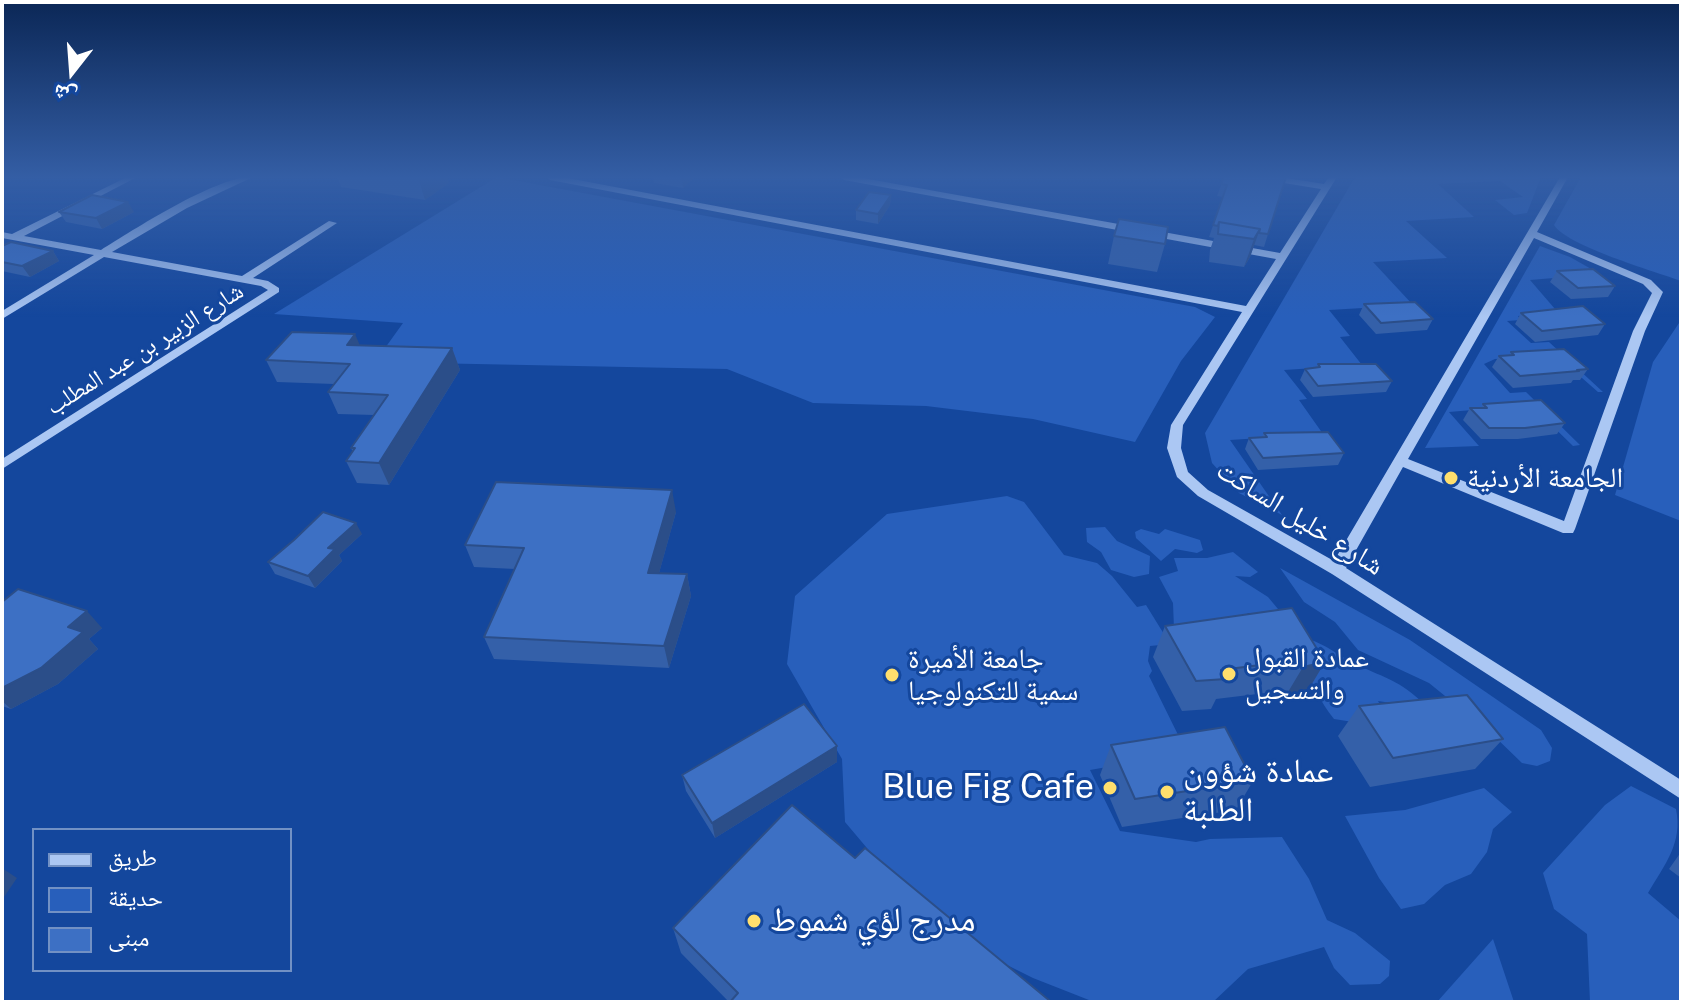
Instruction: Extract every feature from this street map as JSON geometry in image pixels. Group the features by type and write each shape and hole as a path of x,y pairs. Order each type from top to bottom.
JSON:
{"street":[{"path":"8,236 34,224"},
{"path":"2,316 70,277 151,224"},
{"path":"244,279 331,224"},
{"path":"796,224 1248,310"},
{"path":"1102,224 1283,257"},
{"name":"شارع خليل الساكت","path":"1304,224 1177,425 1174,448 1182,474 1203,493 1337,570 1681,790"},
{"path":"1337,570 1539,224"},
{"path":"1399,460 1568,529 1639,331 1658,292 1647,282 1533,234"},
{"name":"شارع الزبير بن عبد المطلب","path":"2,465 275,290 271,286 244,279 8,236"}],"green space":[{"path":"421,224 749,224 1195,307 1215,317 1181,361 1135,442 1033,419 926,406 813,403 727,369 375,362 403,323 274,314"},
{"path":"1328,224 1409,224 1447,258 1373,262 1413,305 1329,310 1350,336 1340,337 1362,365 1284,370 1307,399 1299,400 1323,434 1230,440 1282,515 1239,493 1212,463 1205,433"},
{"path":"1681,224 1681,281 1593,249 1562,233 1554,225"},
{"path":"1540,246 1570,257 1600,274 1530,280 1555,309 1551,313 1518,316 1521,320 1507,321 1531,343 1549,342 1603,392 1598,392 1557,356 1495,359 1484,364 1510,393 1526,392 1580,445 1573,446 1531,405 1449,412 1479,446 1425,448"},
{"path":"1681,320 1681,521 1615,495 1653,362"},
{"path":"1007,496 1024,502 1064,555 1097,563 1137,607 1146,605 1167,639 1160,645 1150,646 1148,661 1152,671 1149,676 1187,753 1090,770 1120,831 1196,842 1282,837 1309,879 1327,920 1355,933 1390,961 1389,976 1380,984 1350,985 1334,968 1324,947 1248,969 1213,1002 1094,1002 1033,978 975,949 915,905 845,822 842,759 787,664 795,596 887,514"},
{"path":"1105,527 1117,541 1150,556 1149,574 1134,577 1111,570 1101,552 1087,542 1086,528"},
{"path":"1141,529 1159,534 1165,529 1200,540 1203,550 1197,553 1175,549 1161,561 1136,538 1135,532"},
{"path":"1233,552 1258,572 1250,577 1235,576 1268,597 1278,609 1272,614 1248,613 1244,618 1174,629 1173,603 1159,577 1178,571 1174,558 1207,558"},
{"path":"1280,568 1410,640 1541,730 1552,748 1550,761 1537,766 1522,763 1492,734 1429,683 1358,650 1335,622 1304,602"},
{"path":"1309,639 1396,682 1421,701 1398,704 1378,701 1383,710 1353,722 1334,719 1301,665"},
{"path":"1631,786 1676,809 1675,843 1648,893 1681,921 1681,1002 1590,1002 1587,934 1554,909 1543,873 1605,805"},
{"path":"1484,788 1512,812 1493,829 1487,852 1471,874 1445,885 1424,904 1401,909 1379,878 1345,816 1405,810"},
{"path":"1493,939 1514,1002 1437,1002"}],"building":[{"path":"1118,224 1168,227 1165,244 1114,236"},
{"path":"1219,224 1260,229 1254,239 1218,234"},
{"path":"1230,224 1271,224 1268,234 1259,233 1260,229"},
{"path":"11,242 53,251 22,266 2,262 2,246"},
{"path":"1593,269 1615,286 1578,288 1557,271"},
{"path":"1415,302 1433,319 1381,323 1364,304"},
{"path":"1583,306 1605,324 1542,331 1521,313"},
{"path":"292,332 355,334 347,345 452,348 379,463 346,461 355,448 351,448 388,395 328,392 350,364 266,360"},
{"path":"1564,349 1588,369 1520,376 1499,356 1514,355 1511,352"},
{"path":"1318,364 1376,364 1392,381 1318,386 1305,369 1320,367"},
{"path":"1541,400 1565,423 1489,428 1470,408 1487,408 1483,404"},
{"path":"1328,432 1344,453 1263,458 1249,438 1267,437 1264,433"},
{"path":"496,482 672,490 648,573 687,574 664,646 484,637 524,548 465,545"},
{"path":"323,512 356,523 328,548 335,549 308,576 268,562 294,540"},
{"path":"18,589 87,611 68,627 83,632 41,668 2,688 2,602"},
{"path":"1292,608 1325,662 1303,667 1299,660 1221,670 1226,679 1196,681 1165,626"},
{"path":"1467,695 1503,739 1393,758 1359,706"},
{"path":"804,704 837,746 712,823 682,775"},
{"path":"1225,727 1253,781 1135,799 1111,745"},
{"path":"792,805 855,858 865,848 1050,1001 730,1002 738,993 673,928"}],"place":[{"name":"الجامعة الأردنية","path":"1451,478"},
{"name":"عمادة القبول والتسجيل","path":"1229,674"},
{"name":"جامعة الأميرة سمية للتكنولوجيا","path":"892,675"},
{"name":"Blue Fig Cafe","path":"1110,788"},
{"name":"عمادة شؤون الطلبة","path":"1167,792"},
{"name":"مدرج لؤي شموط","path":"754,921"}]}
